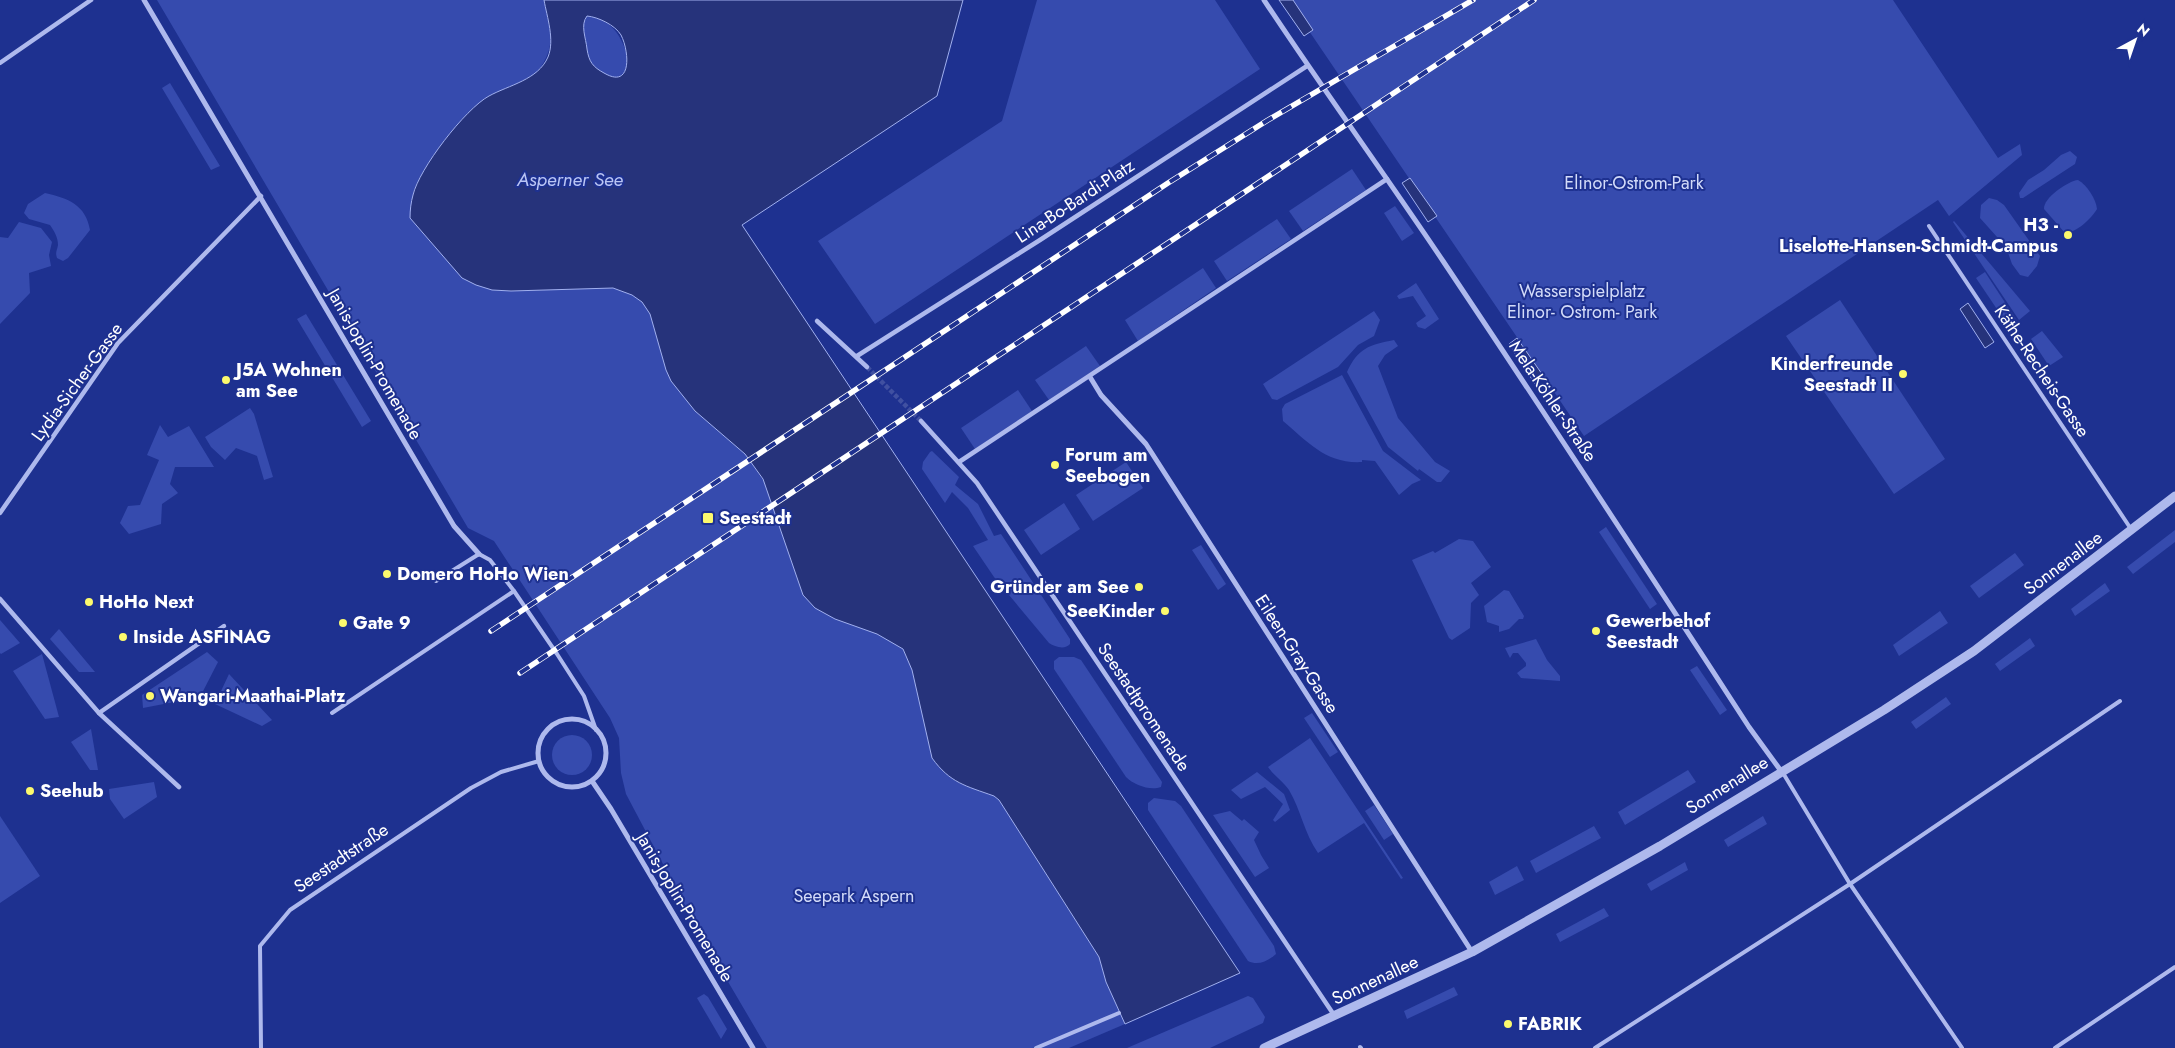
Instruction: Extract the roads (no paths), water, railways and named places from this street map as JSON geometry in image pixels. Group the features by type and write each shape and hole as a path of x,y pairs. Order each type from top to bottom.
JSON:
{"street":[{"path":"0,63 91,0"},
{"name":"Janis-Joplin-Promenade","path":"144,0 454,526 480,554"},
{"name":"Mela-Köhler-Straße","path":"1264,0 1561,438 1749,727 1781,771"},
{"name":"Lina-Bo-Bardi-Platz","path":"857,356 1040,240 1307,66"},
{"path":"959,462 1387,179"},
{"name":"Lydia-Sicher-Gasse","path":"0,513 118,343 261,196"},
{"path":"817,320 867,367"},
{"name":"Eileen-Gray-Gasse","path":"1090,377 1101,396 1146,444 1472,952"},
{"name":"Seestadtpromenade","path":"921,421 977,483 1335,1016"},
{"name":"Sonnenallee","path":"1264,1048 1472,952 1660,846 1884,710 1974,651 2175,496"},
{"path":"0,599 99,713 179,787"},
{"path":"99,713 224,626"},
{"path":"566,720 577,720 587,723 596,730 603,739 606,750 603,767 592,781 582,786 571,787 560,785 550,780 543,771 539,761 538,750 541,739 547,730 566,720"},
{"name":"Janis-Joplin-Promenade","path":"592,781 611,809 753,1048"}],"lane":[{"name":"Käthe-Recheis-Gasse","path":"1929,226 2132,531"},
{"path":"436,581 480,554"},
{"name":"Janis-Joplin-Promenade","path":"480,554 490,560 514,591 584,696 596,730"},
{"path":"332,713 514,591"},
{"path":"1596,1048 1850,884 2120,701"},
{"name":"Seestadtstraße","path":"261,1048 260,946 290,910 471,788 500,772 539,761"},
{"path":"1781,771 1850,884 1962,1048"},
{"path":"2055,1048 2175,967"},
{"path":"1036,1048 1119,1014"}],"water":[{"name":"Asperner See","path":"544,0 963,0 937,96 742,225 1240,973 1125,1024 1106,982 1099,957 999,800 994,796 959,783 945,773 932,758 912,670 903,649 877,634 835,619 815,608 803,595 763,479 745,454 695,411 671,381 650,314 642,302 632,295 613,288 511,291 492,290 476,285 462,278 410,218 413,195 424,170 456,126 479,103 489,96 530,77 543,65 548,57 551,43 550,28","holes":["587,16 611,25 621,35 627,58 624,72 620,76 613,77 604,73 597,69 590,61 584,23"]},
{"path":"1279,0 1293,0 1313,30 1304,36"},
{"path":"1410,178 1437,216 1428,222 1402,183"},
{"path":"1968,303 1994,342 1985,348 1960,309"},
{"path":"1517,338 1544,377 1535,384 1509,344"}],"tunnel":[{"path":"867,367 921,421"}],"railway":[{"path":"491,631 1168,183 1268,120 1473,0"},
{"path":"520,673 1534,0"}],"place":[{"name":"H3 - Liselotte-Hansen-Schmidt-Campus","path":"2068,235"},
{"name":"Kinderfreunde Seestadt II","path":"1903,374"},
{"name":"J5A Wohnen am See","path":"226,380"},
{"name":"Forum am Seebogen","path":"1055,465"},
{"name":"Seestadt","path":"708,518"},
{"name":"Domero HoHo Wien","path":"387,574"},
{"name":"Gründer am See","path":"1139,587"},
{"name":"HoHo Next","path":"89,602"},
{"name":"SeeKinder","path":"1165,611"},
{"name":"Gate 9","path":"343,623"},
{"name":"Gewerbehof Seestadt","path":"1596,631"},
{"name":"Inside ASFINAG","path":"123,637"},
{"name":"Wangari-Maathai-Platz","path":"150,696"},
{"name":"Seehub","path":"30,791"},
{"name":"FABRIK","path":"1508,1024"}],"park label":[{"name":"Elinor-Ostrom-Park","path":"1634,183"},
{"name":"Wasserspielplatz Elinor- Ostrom- Park","path":"1582,301"},
{"name":"Seepark Aspern","path":"854,896"}]}
